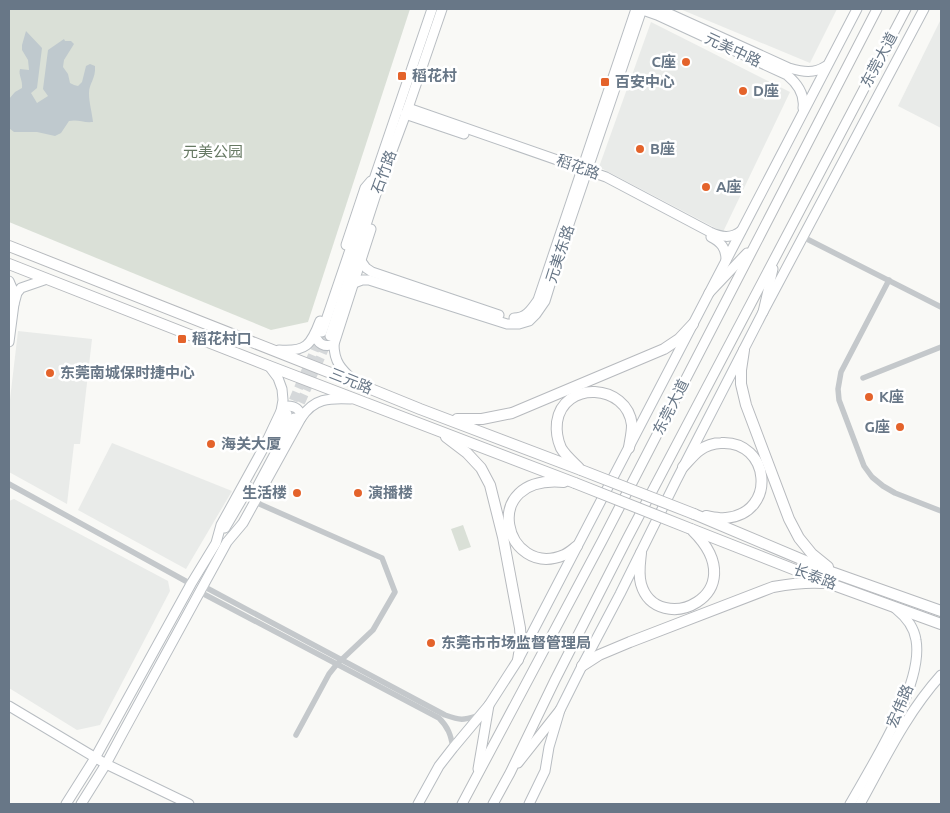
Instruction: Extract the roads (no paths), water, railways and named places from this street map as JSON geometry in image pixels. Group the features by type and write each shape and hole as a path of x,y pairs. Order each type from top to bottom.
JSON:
{"highway":[{"name":"三元路","path":"9,246 694,514"},
{"name":"三元路","path":"9,264 690,529"},
{"path":"445,418 482,419 512,413 664,349 679,339 693,324"},
{"path":"744,350 741,384 746,405 789,518 799,538 812,554 834,573"},
{"path":"582,470 562,450 557,438 558,416 563,407 578,395 589,392 601,392 612,396 626,407 632,425 629,448"},
{"path":"438,430 467,453 481,468 490,485 503,537 520,628 521,642 518,660"},
{"path":"683,467 700,450 716,443 731,442 744,448 752,455 761,473 760,494 752,507 740,514 726,518 694,514"},
{"path":"575,483 537,483 517,495 511,504 509,515 512,535 516,544 533,556 556,558 577,546"},
{"name":"长泰路","path":"694,514 834,573 941,610"},
{"path":"641,553 640,582 647,596 653,602 661,606 679,609 697,603 710,590 715,570 713,559 708,549 690,529"},
{"name":"长泰路","path":"690,529 831,584 941,624"},
{"path":"582,666 599,655 630,642 774,587 812,582 831,584"}],"street":[{"name":"石竹路","path":"377,180 432,9"},
{"name":"石竹路","path":"325,336 371,191 406,111 442,9"},
{"name":"元美东路","path":"354,283 369,280 507,324 529,322 545,301 636,9"},
{"name":"元美东路","path":"361,260 366,268 372,272 507,318 525,316 538,300 642,9"},
{"name":"元美中路","path":"642,9 787,75 794,81 803,96 803,111"},
{"name":"元美中路","path":"659,9 789,68 800,71 815,71 826,66"},
{"path":"418,804 439,766 489,705 518,660 857,9"},
{"name":"东莞大道","path":"462,804 606,532 877,9"},
{"name":"东莞大道","path":"493,804 559,671 906,9"},
{"path":"529,804 545,771 549,747 560,710 763,312 924,9"},
{"name":"稻花路","path":"406,111 606,177 720,236 736,235 742,230"},
{"name":"稻花路","path":"584,171 719,241 724,248 726,261"},
{"path":"273,350 290,351 302,348 325,336 354,283 382,194 377,180"},
{"path":"803,237 941,307"},
{"path":"708,293 754,246"},
{"path":"763,312 776,256"},
{"path":"9,342 17,293 21,288 47,279"},
{"path":"889,280 841,372 838,389 839,400 864,466 872,477 895,493 941,511"},
{"path":"9,281 14,304"},
{"path":"325,336 340,368 356,382"},
{"path":"863,378 941,347"},
{"path":"269,366 278,378 283,400 291,415"},
{"path":"66,804 96,758 191,584 216,543 221,525 264,447 291,415 322,400 333,398 357,399"},
{"path":"227,542 244,523 255,502 291,415"},
{"path":"81,804 106,764 202,589 291,415"},
{"path":"9,484 191,584"},
{"path":"255,502 382,558 395,592 373,630 329,674 296,735"},
{"path":"202,589 439,718 449,729 453,748"},
{"name":"宏伟路","path":"850,804 900,712 916,665 916,638 910,623 894,607"},
{"path":"339,662 457,720 482,714"},
{"name":"宏伟路","path":"860,804 908,717 941,675"},
{"path":"476,778 489,705"},
{"path":"9,706 106,764 189,804"},
{"path":"510,772 560,710"}],"tunnel":[{"path":"288,413 321,335"},
{"path":"295,415 330,336"}],"place":[{"name":"C座","path":"686,62"},
{"name":"稻花村","path":"402,76"},
{"name":"百安中心","path":"605,82"},
{"name":"D座","path":"743,91"},
{"name":"B座","path":"640,149"},
{"name":"A座","path":"706,187"},
{"name":"稻花村口","path":"182,339"},
{"name":"东莞南城保时捷中心","path":"50,373"},
{"name":"K座","path":"869,397"},
{"name":"G座","path":"900,427"},
{"name":"海关大厦","path":"211,444"},
{"name":"生活楼","path":"297,493"},
{"name":"演播楼","path":"358,493"},
{"name":"东莞市市场监督管理局","path":"431,643"}],"park label":[{"name":"元美公园","path":"213,152"}]}
